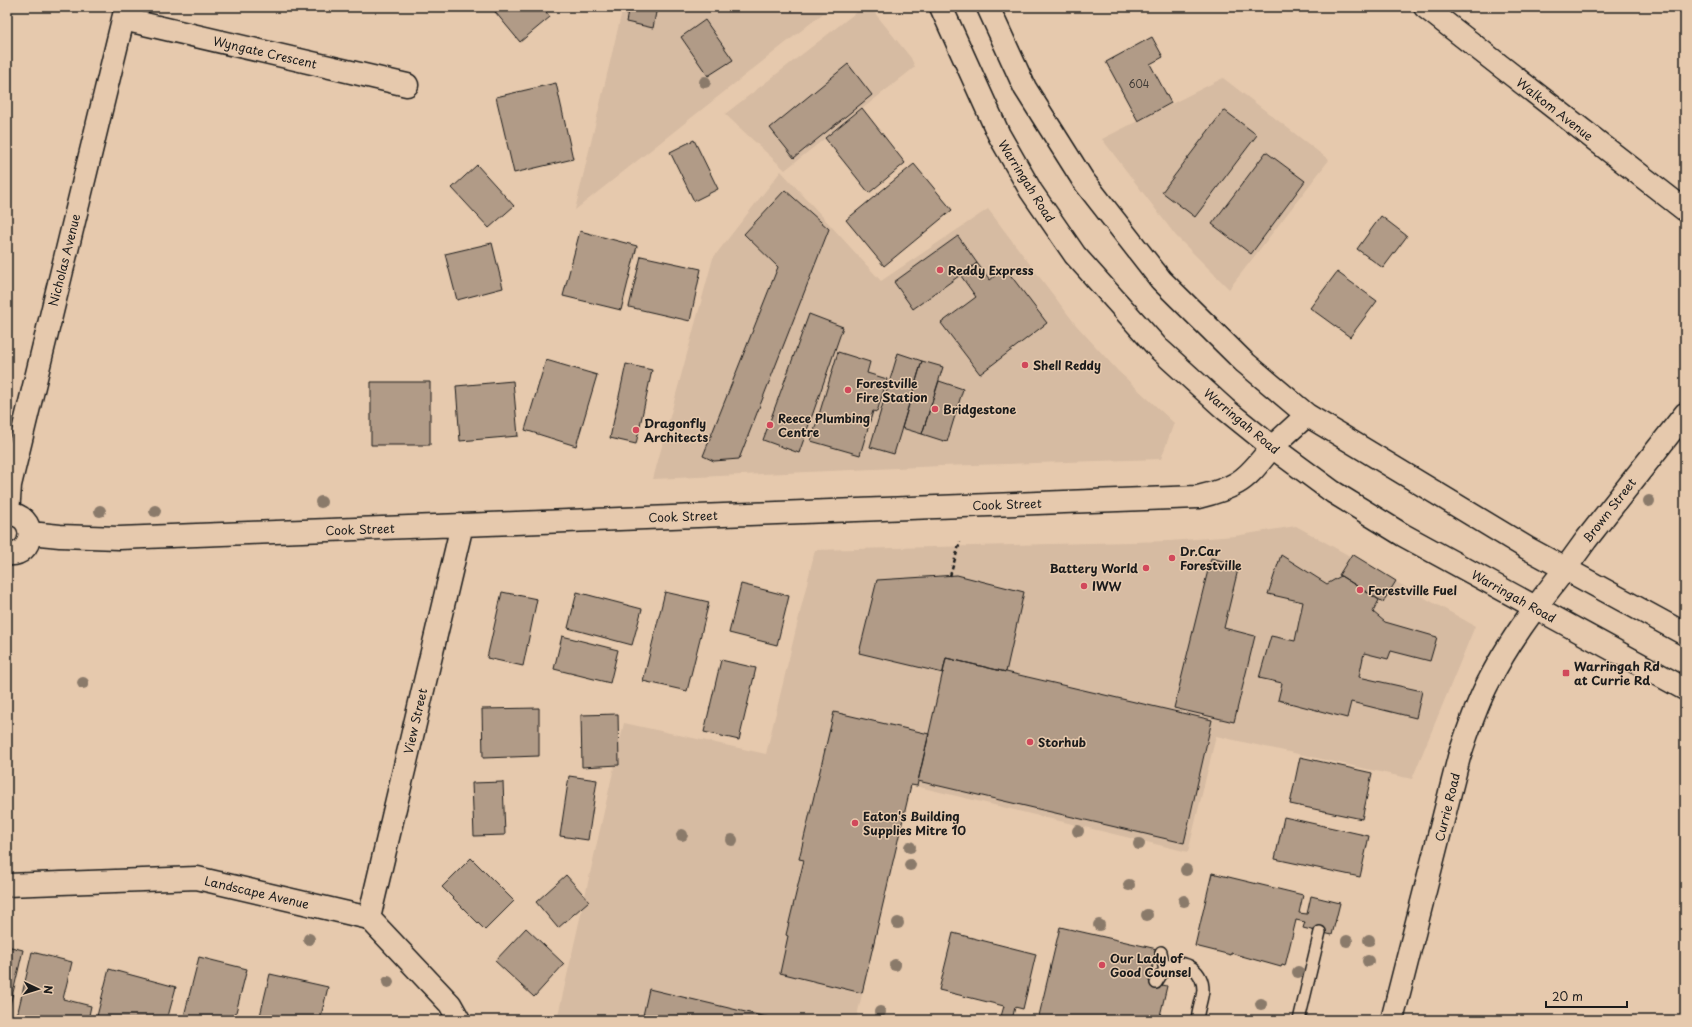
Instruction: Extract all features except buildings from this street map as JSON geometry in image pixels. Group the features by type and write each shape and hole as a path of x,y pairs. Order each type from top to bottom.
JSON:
{"main road":[{"name":"Warringah Road","path":"941,7 999,135 1031,191 1075,255 1158,348 1225,409 1272,448 1333,492 1403,535 1685,689"},
{"path":"988,7 1025,88 1083,180 1161,280 1243,361 1307,415 1528,548 1685,634"},
{"name":"Walkom Avenue","path":"1424,7 1685,210"},
{"name":"Wyngate Crescent","path":"124,13 406,85"},
{"name":"Nicholas Avenue","path":"8,514 10,485 124,13"},
{"name":"Brown Street","path":"1535,608 1586,540 1685,414"},
{"name":"Cook Street","path":"30,533 60,536 119,538 1198,497 1213,493 1236,483 1248,474 1272,448 1307,415"},
{"path":"7,554 16,553 22,550 29,540 30,533 25,521 14,514 8,514"},
{"name":"View Street","path":"369,918 462,525"},
{"name":"Currie Road","path":"1392,1020 1460,757 1471,721 1488,682 1512,641 1535,608"},
{"name":"Landscape Avenue","path":"7,885 197,878 369,918"},
{"path":"369,918 450,1004 459,1020"}],"lane":[{"path":"1299,1020 1320,932"},
{"path":"1161,952 1165,971"},
{"path":"1156,983 1168,966 1180,963 1193,967 1200,976 1203,989 1197,1020"}],"path":[{"path":"950,576 960,542"}],"shaded area":[{"path":"623,7 831,7 575,210"},
{"path":"863,7 870,7 911,58 915,67 785,170 725,114"},
{"path":"1223,78 1329,160 1229,289 1176,236 1102,139"},
{"path":"781,171 881,281 988,209 1076,325 1118,371 1174,423 1161,459 941,466 653,479 713,258"},
{"path":"1296,526 1475,626 1412,779 1216,736 1188,852 911,785 856,1020 557,1020 624,723 766,754 815,550 1170,541 1235,536"}],"place":[{"name":"Reddy Express","path":"940,270"},
{"name":"Shell Reddy","path":"1025,365"},
{"name":"Forestville Fire Station","path":"848,390"},
{"name":"Bridgestone","path":"935,409"},
{"name":"Reece Plumbing Centre","path":"770,425"},
{"name":"Dragonfly Architects","path":"636,430"},
{"name":"Dr.Car Forestville","path":"1172,558"},
{"name":"Battery World","path":"1146,568"},
{"name":"IWW","path":"1084,586"},
{"name":"Forestville Fuel","path":"1360,590"},
{"name":"Warringah Rd at Currie Rd","path":"1566,673"},
{"name":"Storhub","path":"1030,742"},
{"name":"Eaton's Building Supplies Mitre 10","path":"855,823"},
{"name":"Our Lady of Good Counsel","path":"1102,965"}]}
